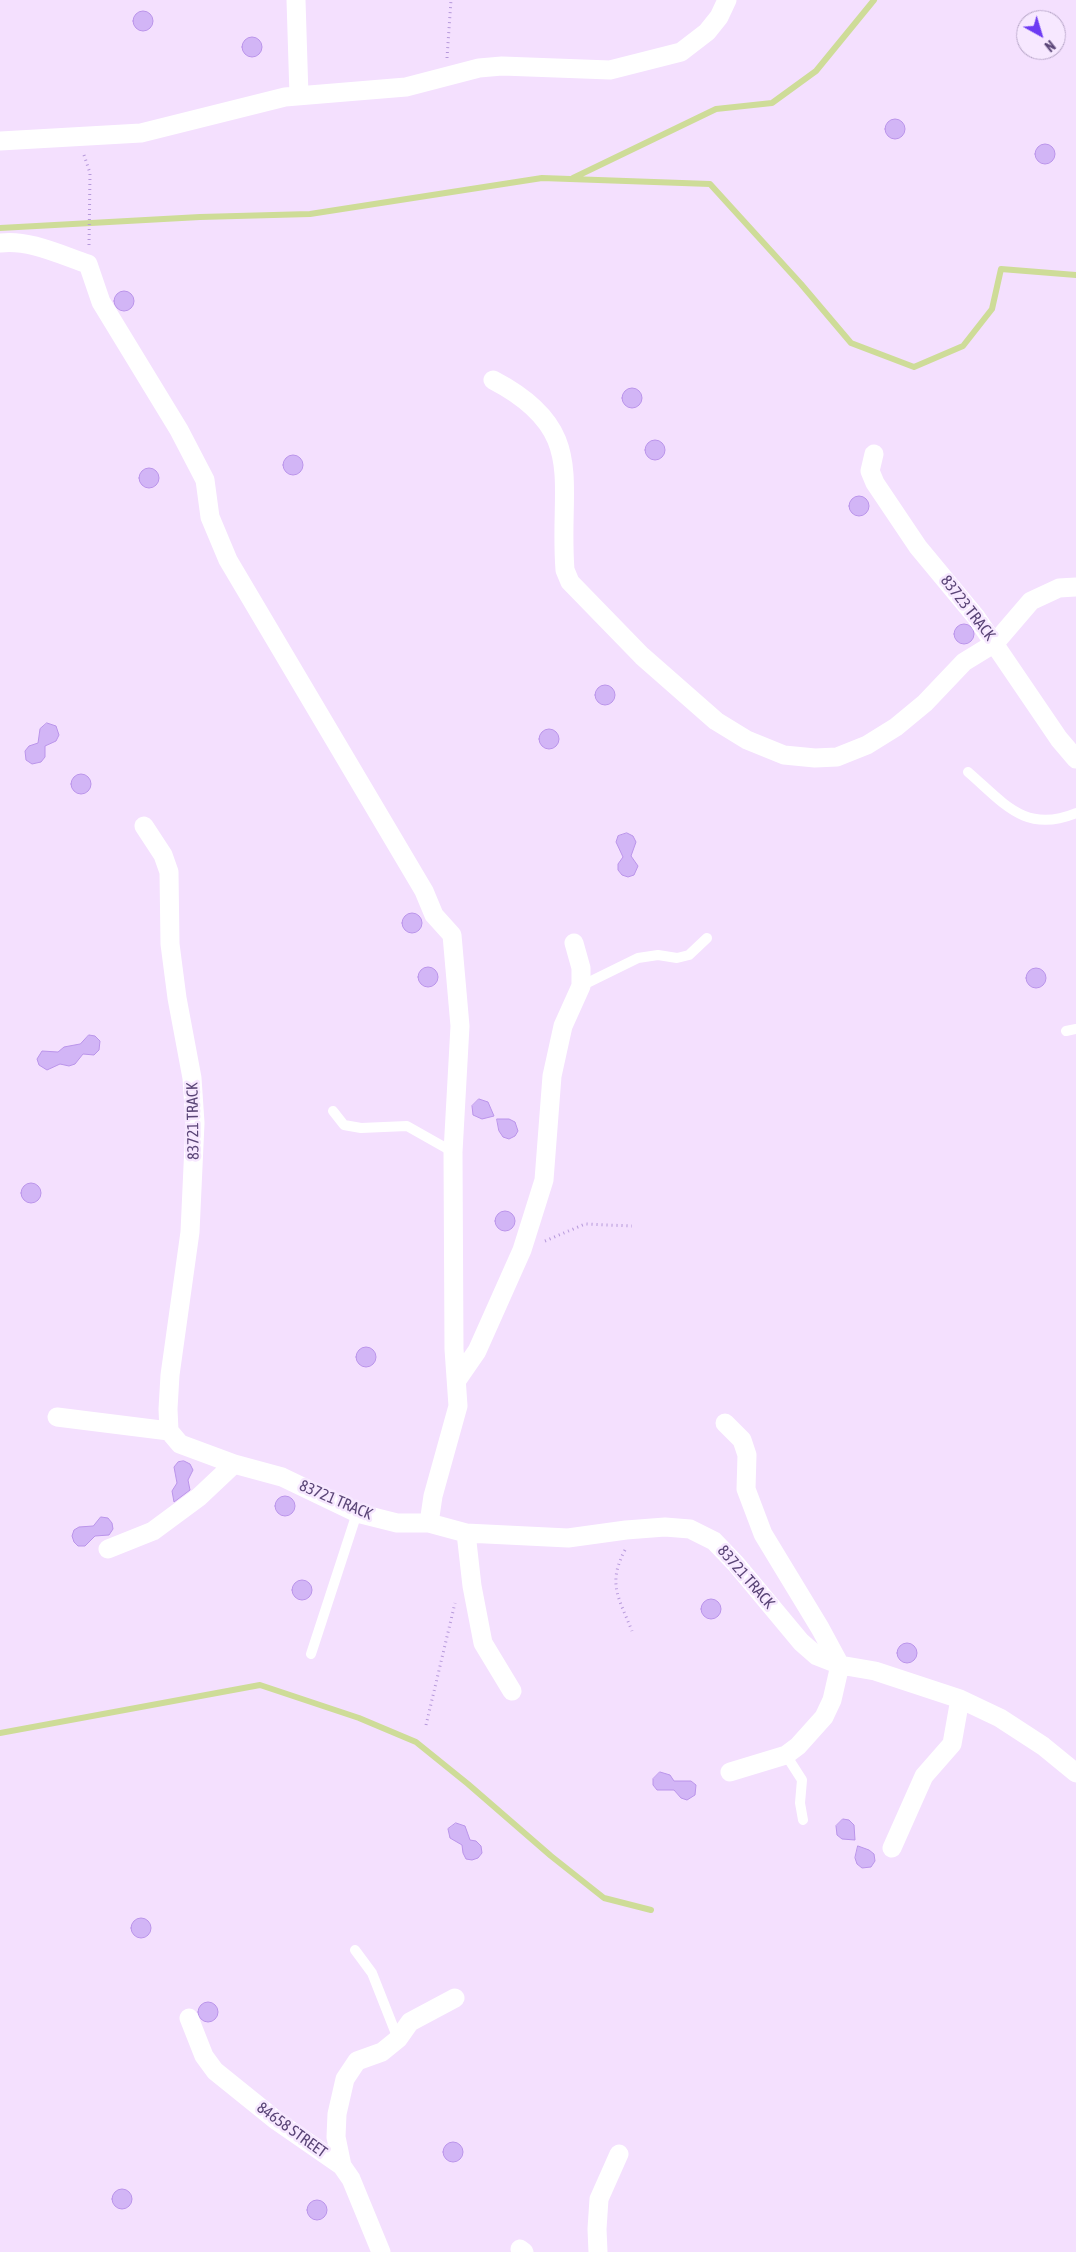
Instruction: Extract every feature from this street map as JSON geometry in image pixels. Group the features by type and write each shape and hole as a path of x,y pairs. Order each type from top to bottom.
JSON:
{"street":[{"path":"296,0 299,96"},
{"path":"0,141 141,134 190,122 242,106 285,97 406,87 480,68 502,66 610,70 681,52 695,43 719,17 727,0"},
{"path":"0,243 13,242 31,246 88,264 101,302 179,430 206,480 210,517 228,560 424,891 434,915 452,935 460,1026 453,1152 454,1349 458,1406 433,1496 429,1523"},
{"path":"492,380 517,393 540,412 552,426 559,442 564,468 565,570 570,582 635,650 678,690 716,721 747,740 784,754 815,758 838,757 867,745 896,727 925,704 964,662 994,642 1030,601 1059,588 1076,587"},
{"name":"83723 TRACK","path":"874,454 870,471 875,483 918,547 953,588 994,642 1054,732 1076,759"},
{"name":"83721 TRACK","path":"144,826 163,855 169,872 170,944 177,998 192,1078 195,1123 190,1232 170,1375 169,1431 180,1444 234,1464 282,1477 357,1513 397,1523 429,1523 466,1533 568,1538 636,1529 665,1527 690,1529 714,1541 736,1564 801,1642 818,1656 840,1664 875,1671 960,1699 1000,1718 1043,1746 1076,1773"},
{"path":"457,1380 477,1351 522,1250 544,1180 552,1076 563,1026 581,986 581,968 574,944"},
{"path":"57,1417 169,1431"},
{"path":"725,1423 742,1440 747,1455 746,1490 763,1534 840,1664 832,1700 824,1717 813,1731 786,1754 730,1772"},
{"path":"108,1549 153,1531 198,1497 234,1464"},
{"path":"466,1533 472,1586 483,1643 512,1691"},
{"path":"892,1848 924,1776 952,1744 960,1699"},
{"path":"342,2166 336,2137 337,2114 345,2079 357,2061 382,2052 398,2039 410,2022 456,1998"},
{"name":"84658 STREET","path":"189,2018 204,2056 215,2072 277,2121 342,2166 350,2179 381,2252"},
{"path":"598,2252 599,2199 619,2154"}],"lane":[{"path":"968,772 1018,815 1045,820 1064,818 1076,814"},
{"path":"581,986 638,958 689,955 707,938"},
{"path":"333,1111 344,1125 361,1128 407,1126 453,1152"},
{"path":"311,1654 357,1513"},
{"path":"786,1754 802,1780 800,1803 803,1820"},
{"path":"355,1950 372,1974 398,2039"}],"path":[{"path":"446,76 451,0"},
{"path":"78,137 90,173 88,264"},
{"path":"542,1244 549,1238 585,1224 632,1226"},
{"path":"632,1631 615,1587 618,1564 636,1529"},
{"path":"426,1725 457,1593"}],"building":[{"path":"143,11 150,14 153,21 150,28 143,31 136,28 133,21 136,14"},
{"path":"252,37 259,40 262,47 259,54 252,57 245,54 242,47 245,40"},
{"path":"895,119 902,122 905,129 902,136 895,139 888,136 885,129 888,122"},
{"path":"1045,144 1052,147 1055,154 1052,161 1045,164 1038,161 1035,154 1038,147"},
{"path":"124,291 131,294 134,301 131,308 124,311 117,308 114,301 117,294"},
{"path":"632,388 639,391 642,398 639,405 632,408 625,405 622,398 625,391"},
{"path":"655,440 662,443 665,450 662,457 655,460 648,457 645,450 648,443"},
{"path":"293,455 300,458 303,465 300,472 293,475 286,472 283,465 286,458"},
{"path":"149,468 156,471 159,478 156,485 149,488 142,485 139,478 142,471"},
{"path":"859,496 866,499 869,506 866,513 859,516 852,513 849,506 852,499"},
{"path":"964,624 971,627 974,634 971,641 964,644 957,641 954,634 957,627"},
{"path":"605,685 612,688 615,695 612,702 605,705 598,702 595,695 598,688"},
{"path":"47,723 56,726 59,735 56,741 45,746 45,757 41,762 32,764 26,760 25,751 29,746 38,743 40,729"},
{"path":"549,729 556,732 559,739 556,746 549,749 542,746 539,739 542,732"},
{"path":"81,774 88,777 91,784 88,791 81,794 74,791 71,784 74,777"},
{"path":"627,833 633,836 636,842 631,856 638,866 634,875 628,877 622,875 618,870 618,864 623,857 616,842 618,836"},
{"path":"412,913 419,916 422,923 419,930 412,933 405,930 402,923 405,916"},
{"path":"428,967 435,970 438,977 435,984 428,987 421,984 418,977 421,970"},
{"path":"1036,968 1043,971 1046,978 1043,985 1036,988 1029,985 1026,978 1029,971"},
{"path":"89,1035 95,1036 100,1041 99,1050 94,1055 83,1054 75,1064 69,1066 60,1064 47,1070 39,1065 37,1059 42,1051 58,1052 64,1047 80,1044"},
{"path":"479,1099 488,1102 494,1116 482,1119 473,1115 472,1106"},
{"path":"497,1119 509,1119 515,1122 518,1131 515,1136 509,1139 503,1137 499,1131"},
{"path":"31,1183 38,1186 41,1193 38,1200 31,1203 24,1200 21,1193 24,1186"},
{"path":"505,1211 512,1214 515,1221 512,1228 505,1231 498,1228 495,1221 498,1214"},
{"path":"366,1347 373,1350 376,1357 373,1364 366,1367 359,1364 356,1357 359,1350"},
{"path":"184,1461 190,1464 193,1470 188,1480 190,1490 174,1502 172,1491 177,1483 174,1467 178,1462"},
{"path":"285,1496 292,1499 295,1506 292,1513 285,1516 278,1513 275,1506 278,1499"},
{"path":"101,1517 108,1518 112,1523 113,1529 109,1535 95,1536 85,1546 78,1546 72,1536 74,1530 79,1527 93,1526"},
{"path":"302,1580 309,1583 312,1590 309,1597 302,1600 295,1597 292,1590 295,1583"},
{"path":"711,1599 718,1602 721,1609 718,1616 711,1619 704,1616 701,1609 704,1602"},
{"path":"907,1643 914,1646 917,1653 914,1660 907,1663 900,1660 897,1653 900,1646"},
{"path":"660,1772 670,1775 674,1781 691,1781 696,1785 695,1795 687,1800 681,1798 674,1790 657,1790 653,1785 653,1779"},
{"path":"843,1819 849,1820 854,1825 855,1840 842,1839 837,1835 836,1826"},
{"path":"456,1823 465,1826 470,1840 476,1841 481,1846 482,1853 478,1858 466,1859 462,1845 450,1838 448,1829"},
{"path":"858,1846 874,1854 875,1861 871,1867 862,1868 857,1864 855,1858"},
{"path":"141,1918 148,1921 151,1928 148,1935 141,1938 134,1935 131,1928 134,1921"},
{"path":"208,2002 215,2005 218,2012 215,2019 208,2022 201,2019 198,2012 201,2005"},
{"path":"453,2142 460,2145 463,2152 460,2159 453,2162 446,2159 443,2152 446,2145"},
{"path":"122,2189 129,2192 132,2199 129,2206 122,2209 115,2206 112,2199 115,2192"},
{"path":"317,2200 324,2203 327,2210 324,2217 317,2220 310,2217 307,2210 310,2203"}],"waterway":[{"path":"573,178 716,109 772,103 816,71 874,0"},
{"path":"0,228 200,217 310,214 542,178 710,184 801,284 851,343 914,367 963,346 992,309 1001,269 1076,275"},
{"path":"0,1733 260,1685 359,1718 416,1742 551,1856 604,1898 651,1910"}]}
